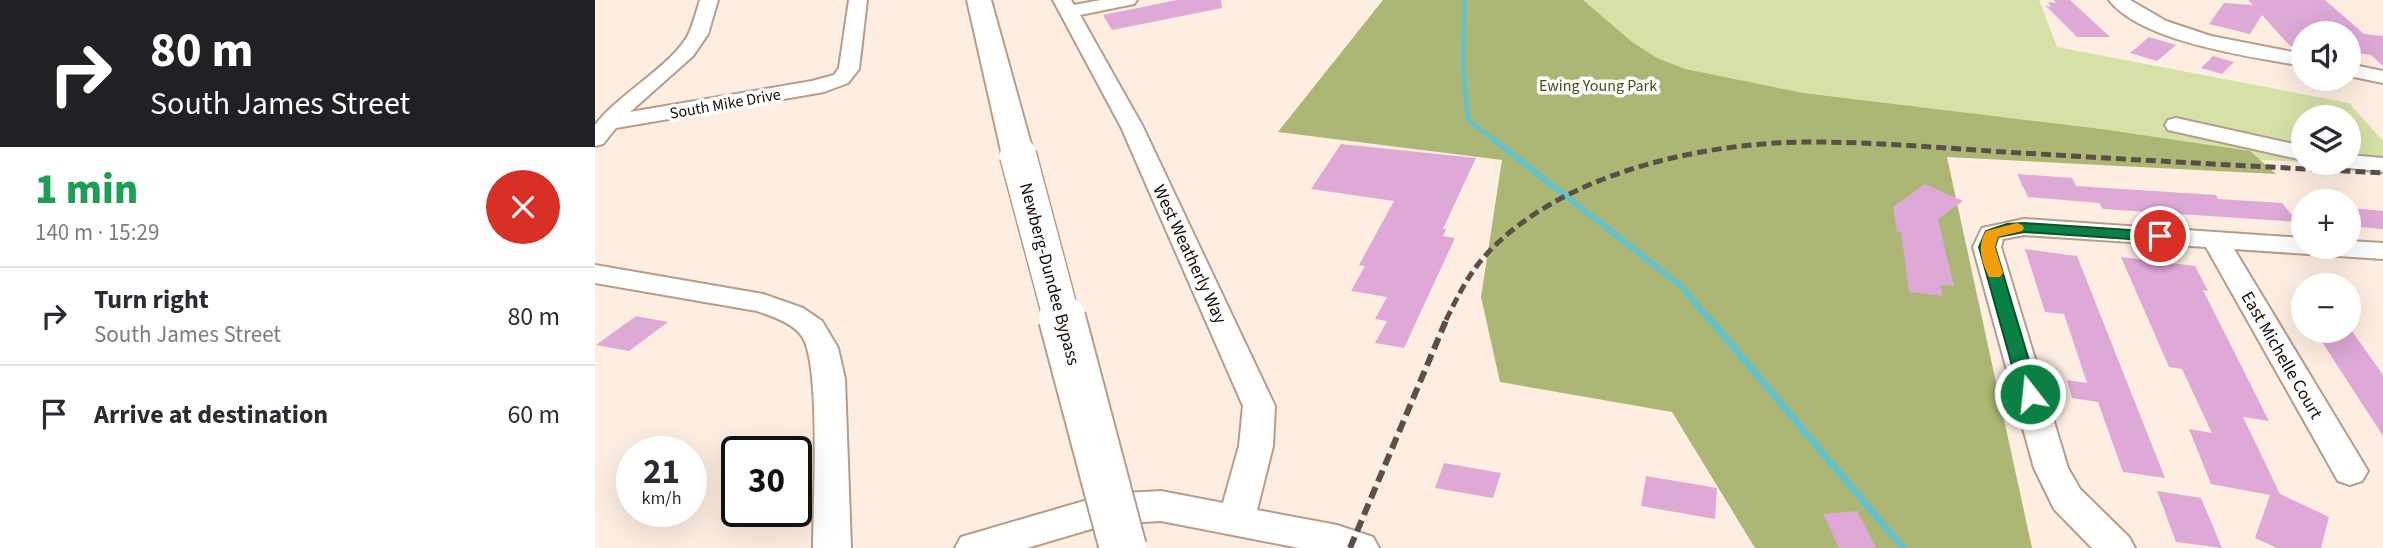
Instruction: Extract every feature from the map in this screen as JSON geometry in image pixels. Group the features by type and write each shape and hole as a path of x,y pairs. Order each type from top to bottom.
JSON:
{"highway":[{"name":"Newberg-Dundee Bypass","path":"979,0 1123,548"}],"street":[{"path":"602,131 686,52 698,34 709,0"},
{"name":"South Mike Drive","path":"602,131 816,87 841,79 849,69 858,0"},
{"path":"1065,6 1128,0"},
{"path":"2118,0 2142,16 2186,34 2291,58"},
{"name":"West Weatherly Way","path":"1065,6 1132,127 1259,406 1256,446 1236,521"},
{"path":"2361,72 2383,77"},
{"path":"2176,125 2291,150"},
{"path":"2361,163 2383,165"},
{"path":"2116,548 2067,499 2051,468 1987,247 1991,234 2024,228 2291,245"},
{"name":"East Michelle Court","path":"2215,240 2350,471"},
{"path":"2361,250 2383,251"},
{"path":"595,274 763,303 789,312 815,329 825,352 829,379 832,548"},
{"path":"974,548 1108,509 1161,506 1336,540 1360,548"}],"green space":[{"name":"Ewing Young Park","path":"1383,0 2039,0 2057,47 2351,105 2291,105 2291,161 1834,138 1278,132"},
{"path":"1383,0 1583,0 1632,42 1657,58 1685,69 1803,93 2101,129 2250,151 2276,174 1947,157 2032,548 1755,548 1672,412 1500,382 1481,297 1502,160 1278,132"},
{"name":"Ewing Young Park","path":"2361,116 2383,141 2383,167 2361,166"}],"building":[{"path":"1177,0 1221,0 1222,8 1112,30 1103,15"},
{"path":"2054,0 2070,0 2110,37 2077,37 2045,5 2051,7 2048,2 2056,3"},
{"path":"2248,0 2325,0 2349,21 2291,21 2291,46 2262,15 2250,34 2209,24 2224,3 2253,5"},
{"path":"2361,31 2383,36 2383,66 2371,55 2361,54"},
{"path":"2149,37 2176,45 2157,61 2130,53"},
{"path":"2213,56 2234,62 2222,74 2201,68"},
{"path":"1341,144 1476,158 1443,229 1446,229 1443,236 1455,238 1404,348 1375,343 1387,321 1375,319 1387,297 1351,291 1365,266 1359,265 1394,201 1311,189"},
{"path":"2017,174 2072,178 2076,186 2216,195 2218,199 2282,203 2291,214 2291,222 2103,209 2099,203 2028,197"},
{"path":"1925,184 1963,201 1938,219 1954,286 1940,285 1943,296 1909,292 1901,232 1897,232 1893,207"},
{"path":"2361,209 2383,211 2383,229 2361,227"},
{"path":"2025,249 2077,256 2165,478 2123,472 2098,402 2072,398 2067,380 2087,383 2064,314 2045,312"},
{"path":"2121,257 2195,266 2208,291 2203,290 2269,421 2243,417 2280,494 2329,517 2321,548 2277,548 2255,538 2270,495 2211,484 2189,429 2212,433 2182,369 2169,367"},
{"path":"636,316 668,322 629,351 596,345"},
{"path":"2323,343 2360,343 2383,375 2383,436"},
{"path":"1444,463 1501,473 1493,498 1435,488"},
{"path":"1646,476 1717,488 1715,519 1641,506"},
{"path":"2157,491 2201,498 2222,548 2176,542"},
{"path":"1857,511 1876,548 1839,548 1823,514"}],"waterway":[{"path":"1465,0 1463,62 1468,120 1495,141"},
{"path":"1493,139 1681,286 1710,320"},
{"path":"1709,318 1903,548"}],"railway":[{"path":"1447,318 1468,279 1484,257 1515,228 1552,204 1592,184 1635,168 1725,148 1769,143 1868,143 2383,173"},
{"path":"1350,548 1447,318"}],"slow traffic":[{"path":"1995,273 1987,247 1991,234 2017,228"}],"route":[{"path":"2030,394 1987,247 1991,234 2024,228 2160,236"}]}
